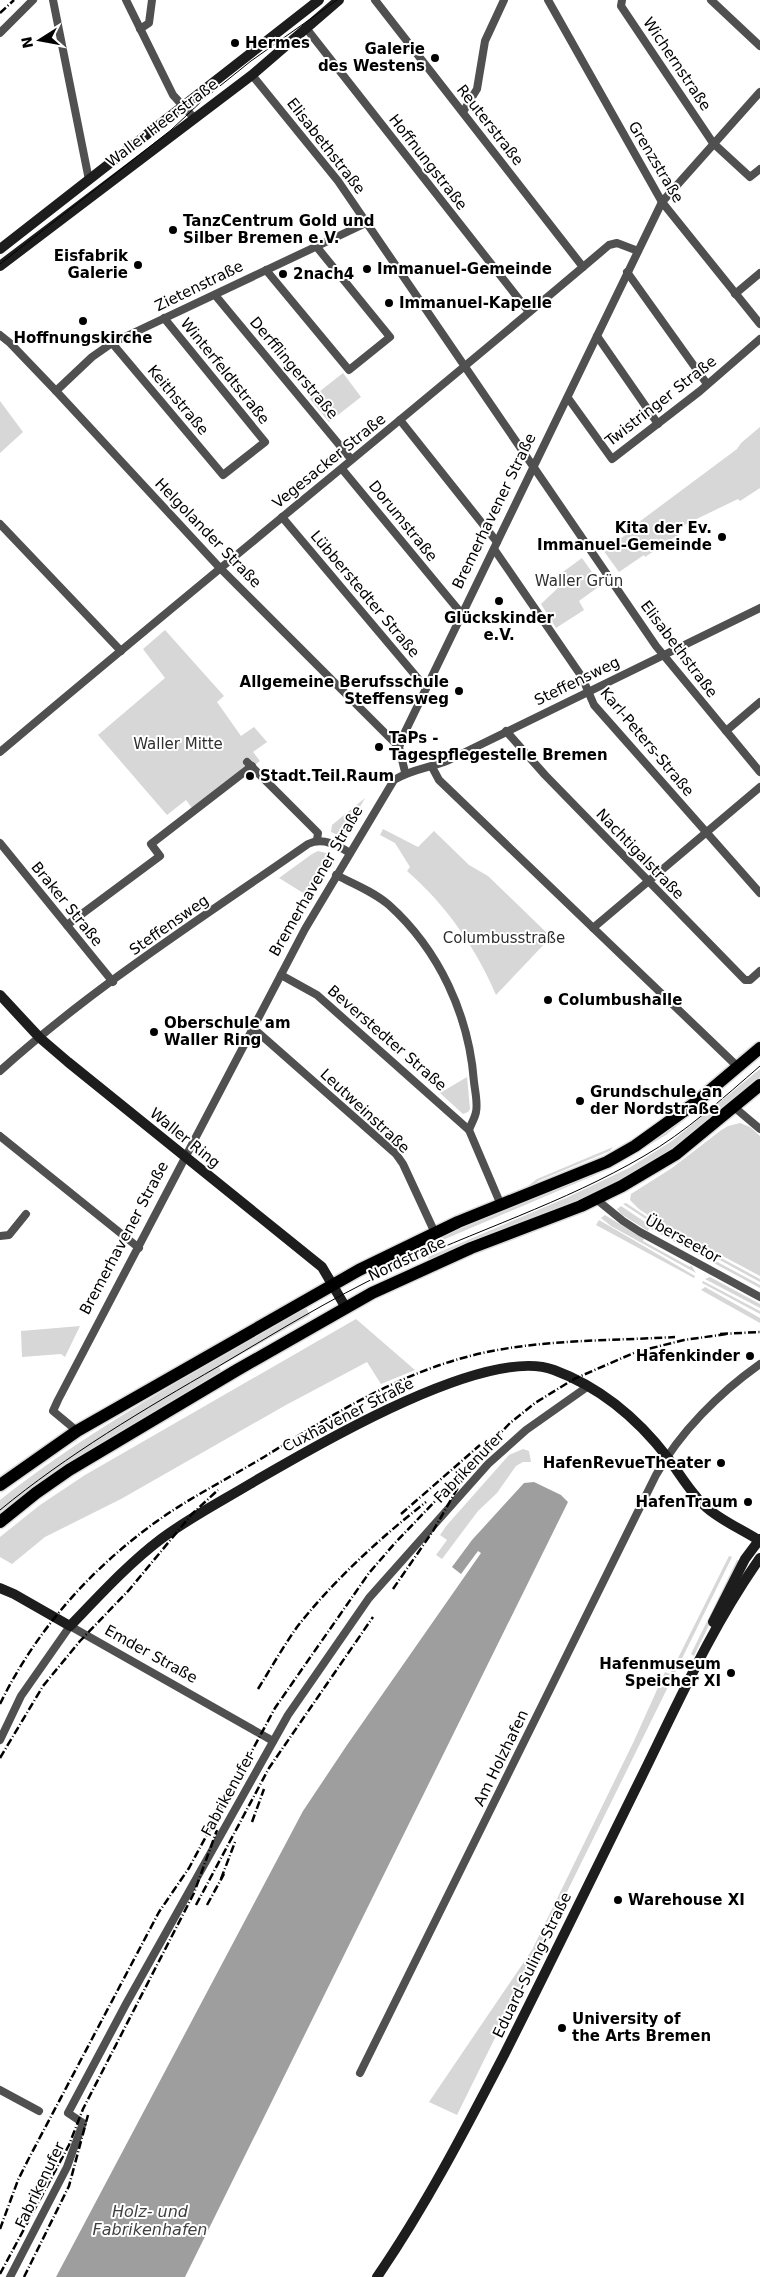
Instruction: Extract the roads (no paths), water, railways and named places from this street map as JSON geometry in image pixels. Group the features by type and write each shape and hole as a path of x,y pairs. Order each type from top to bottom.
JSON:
{"main road":[{"name":"Nordstraße","path":"78,1431 332,1285 435,1233 607,1162 635,1146 673,1120 760,1048"},
{"name":"Nordstraße","path":"0,1522 69,1470 237,1370 346,1308 397,1281 471,1248 596,1199 676,1154 760,1085"},
{"path":"0,1485 78,1431"}],"street":[{"path":"0,33 33,0"},
{"path":"53,0 89,180"},
{"path":"126,0 173,95 195,119"},
{"path":"140,29 149,23 152,0"},
{"name":"Waller Heerstraße","path":"0,250 319,0"},
{"name":"Waller Heerstraße","path":"0,266 124,170 139,159 148,156 252,74 339,0"},
{"name":"Reuterstraße","path":"375,0 583,267"},
{"path":"463,112 477,89 486,41 504,0"},
{"name":"Grenzstraße","path":"548,0 662,202 760,324"},
{"name":"Wichernstraße","path":"622,0 621,6 713,143 750,177 760,169"},
{"path":"711,0 760,46"},
{"name":"Hoffnungstraße","path":"306,28 529,312"},
{"name":"Elisabethstraße","path":"252,74 338,181 662,655 760,772"},
{"path":"638,251 662,202 760,92"},
{"name":"Zietenstraße","path":"56,391 92,357 112,343 366,223"},
{"name":"Vegesacker Straße","path":"0,752 609,245 617,242 638,251"},
{"path":"266,270 348,370 390,337 316,246"},
{"name":"Bremerhavener Straße","path":"399,746 638,251"},
{"path":"627,272 707,384"},
{"path":"735,294 760,273"},
{"name":"Derfflingerstraße","path":"215,294 351,459"},
{"name":"Winterfeldtstraße","path":"164,318 264,442 223,475"},
{"name":"Helgolander Straße","path":"0,335 56,391 220,567 399,746"},
{"path":"597,336 658,424"},
{"name":"Twistringer Straße","path":"568,398 612,459 658,424 760,339"},
{"name":"Keithstraße","path":"112,343 223,475"},
{"name":"Karl-Peters-Straße","path":"400,420 496,546 582,677 594,705 760,893"},
{"name":"Dorumstraße","path":"342,469 462,613"},
{"name":"Lübberstedter Straße","path":"282,518 426,688"},
{"path":"0,524 121,651"},
{"name":"Steffensweg","path":"405,772 432,767 760,608"},
{"path":"726,731 760,702"},
{"name":"Nachtigalstraße","path":"506,732 745,980 750,980 760,971"},
{"path":"399,746 405,772"},
{"path":"67,925 160,856 152,844 249,764 318,836 350,853"},
{"path":"432,767 439,780 738,1067"},
{"name":"Bremerhavener Straße","path":"78,1431 53,1411 253,1028 336,875 394,780 405,772"},
{"path":"593,928 760,786"},
{"name":"Steffensweg","path":"0,1071 113,982 318,836"},
{"name":"Braker Straße","path":"0,844 113,982"},
{"path":"336,875 378,896 420,938 441,971 456,1000 472,1057 476,1112 469,1130 501,1205"},
{"name":"Beverstedter Straße","path":"281,975 317,995 469,1130"},
{"name":"Waller Ring","path":"0,995 40,1038 185,1158 322,1267 346,1308"},
{"name":"Leutweinstraße","path":"253,1028 396,1154 403,1164 435,1233"},
{"path":"734,1107 760,1129"},
{"path":"0,1136 139,1248"},
{"name":"Überseetor","path":"596,1199 623,1222 760,1296"},
{"path":"0,1236 9,1235 26,1214"},
{"name":"Am Holzhafen","path":"360,2072 667,1456 724,1393 760,1364"},
{"name":"Cuxhavener Straße","path":"0,1740 21,1696 70,1626 141,1556 184,1523 335,1435 435,1388 501,1369 527,1365 551,1369 587,1387 619,1407 636,1421 667,1456 707,1508 760,1540"},
{"name":"Fabrikenufer","path":"10,2277 67,2167 83,2123 68,2113 126,2004 288,1715 369,1598 412,1547 509,1444 587,1387"},
{"name":"Eduard-Suling-Straße","path":"700,1658 707,1634 732,1582 746,1556 760,1540"},
{"name":"Eduard-Suling-Straße","path":"377,2277 415,2220 459,2142 533,1998 700,1658 735,1596 760,1558"},
{"name":"Emder Straße","path":"0,1580 14,1594"},
{"name":"Emder Straße","path":"0,1588 14,1594 273,1741"},
{"path":"0,2090 38,2111"}],"water":[{"name":"Holz- und Fabrikenhafen","path":"534,1482 561,1495 568,1502 185,2277 56,2277 303,1811 481,1553 478,1551 461,1574 452,1567 472,1540 524,1483"}],"tram line":[{"path":"0,264 171,130 205,98 251,61 337,0"},
{"path":"0,1510 79,1451 162,1399 324,1305 389,1271 614,1173 660,1147 718,1102 760,1066"}],"railway":[{"path":"0,13 14,0"},
{"path":"720,1334 760,1332"},
{"path":"0,2229 18,2180 28,2160 159,1912 189,1868 275,1708 369,1573 395,1543 510,1423 535,1403 574,1379 636,1352 684,1340 727,1334"},
{"path":"0,1704 14,1677 49,1626 68,1602 111,1558 160,1519 339,1412 418,1373 474,1355 549,1343 675,1337"},
{"path":"401,1514 480,1445"},
{"path":"393,1589 433,1531 464,1477"},
{"path":"0,1758 43,1686 80,1641 129,1590 192,1514 218,1490"},
{"path":"258,1689 297,1627 326,1593 374,1545 426,1502"},
{"path":"196,1905 269,1768 373,1617"},
{"path":"252,1822 264,1789"},
{"path":"0,2274 69,2145 83,2109 194,1893 217,1830"},
{"path":"221,1879 235,1842"},
{"path":"207,1905 224,1874"},
{"path":"24,2277 69,2186 88,2115"}],"place":[{"name":"Hermes","path":"235,43"},
{"name":"Galerie des Westens","path":"435,58"},
{"name":"TanzCentrum Gold und Silber Bremen e.V.","path":"173,230"},
{"name":"Eisfabrik Galerie","path":"138,265"},
{"name":"Immanuel-Gemeinde","path":"367,269"},
{"name":"2nach4","path":"283,274"},
{"name":"Immanuel-Kapelle","path":"389,303"},
{"name":"Hoffnungskirche","path":"83,321"},
{"name":"Kita der Ev. Immanuel-Gemeinde","path":"722,537"},
{"name":"Glückskinder e.V.","path":"499,601"},
{"name":"Allgemeine Berufsschule Steffensweg","path":"459,691"},
{"name":"TaPs - Tagespflegestelle Bremen","path":"379,747"},
{"name":"Stadt.Teil.Raum","path":"250,776"},
{"name":"Columbushalle","path":"548,1000"},
{"name":"Oberschule am Waller Ring","path":"154,1032"},
{"name":"Grundschule an der Nordstraße","path":"580,1101"},
{"name":"Hafenkinder","path":"750,1356"},
{"name":"HafenRevueTheater","path":"721,1463"},
{"name":"HafenTraum","path":"748,1502"},
{"name":"Hafenmuseum Speicher XI","path":"731,1673"},
{"name":"Warehouse XI","path":"618,1900"},
{"name":"University of the Arts Bremen","path":"562,2028"}],"park label":[{"name":"Waller Grün","path":"579,581"},
{"name":"Waller Mitte","path":"178,744"},
{"name":"Columbusstraße","path":"504,938"}]}
